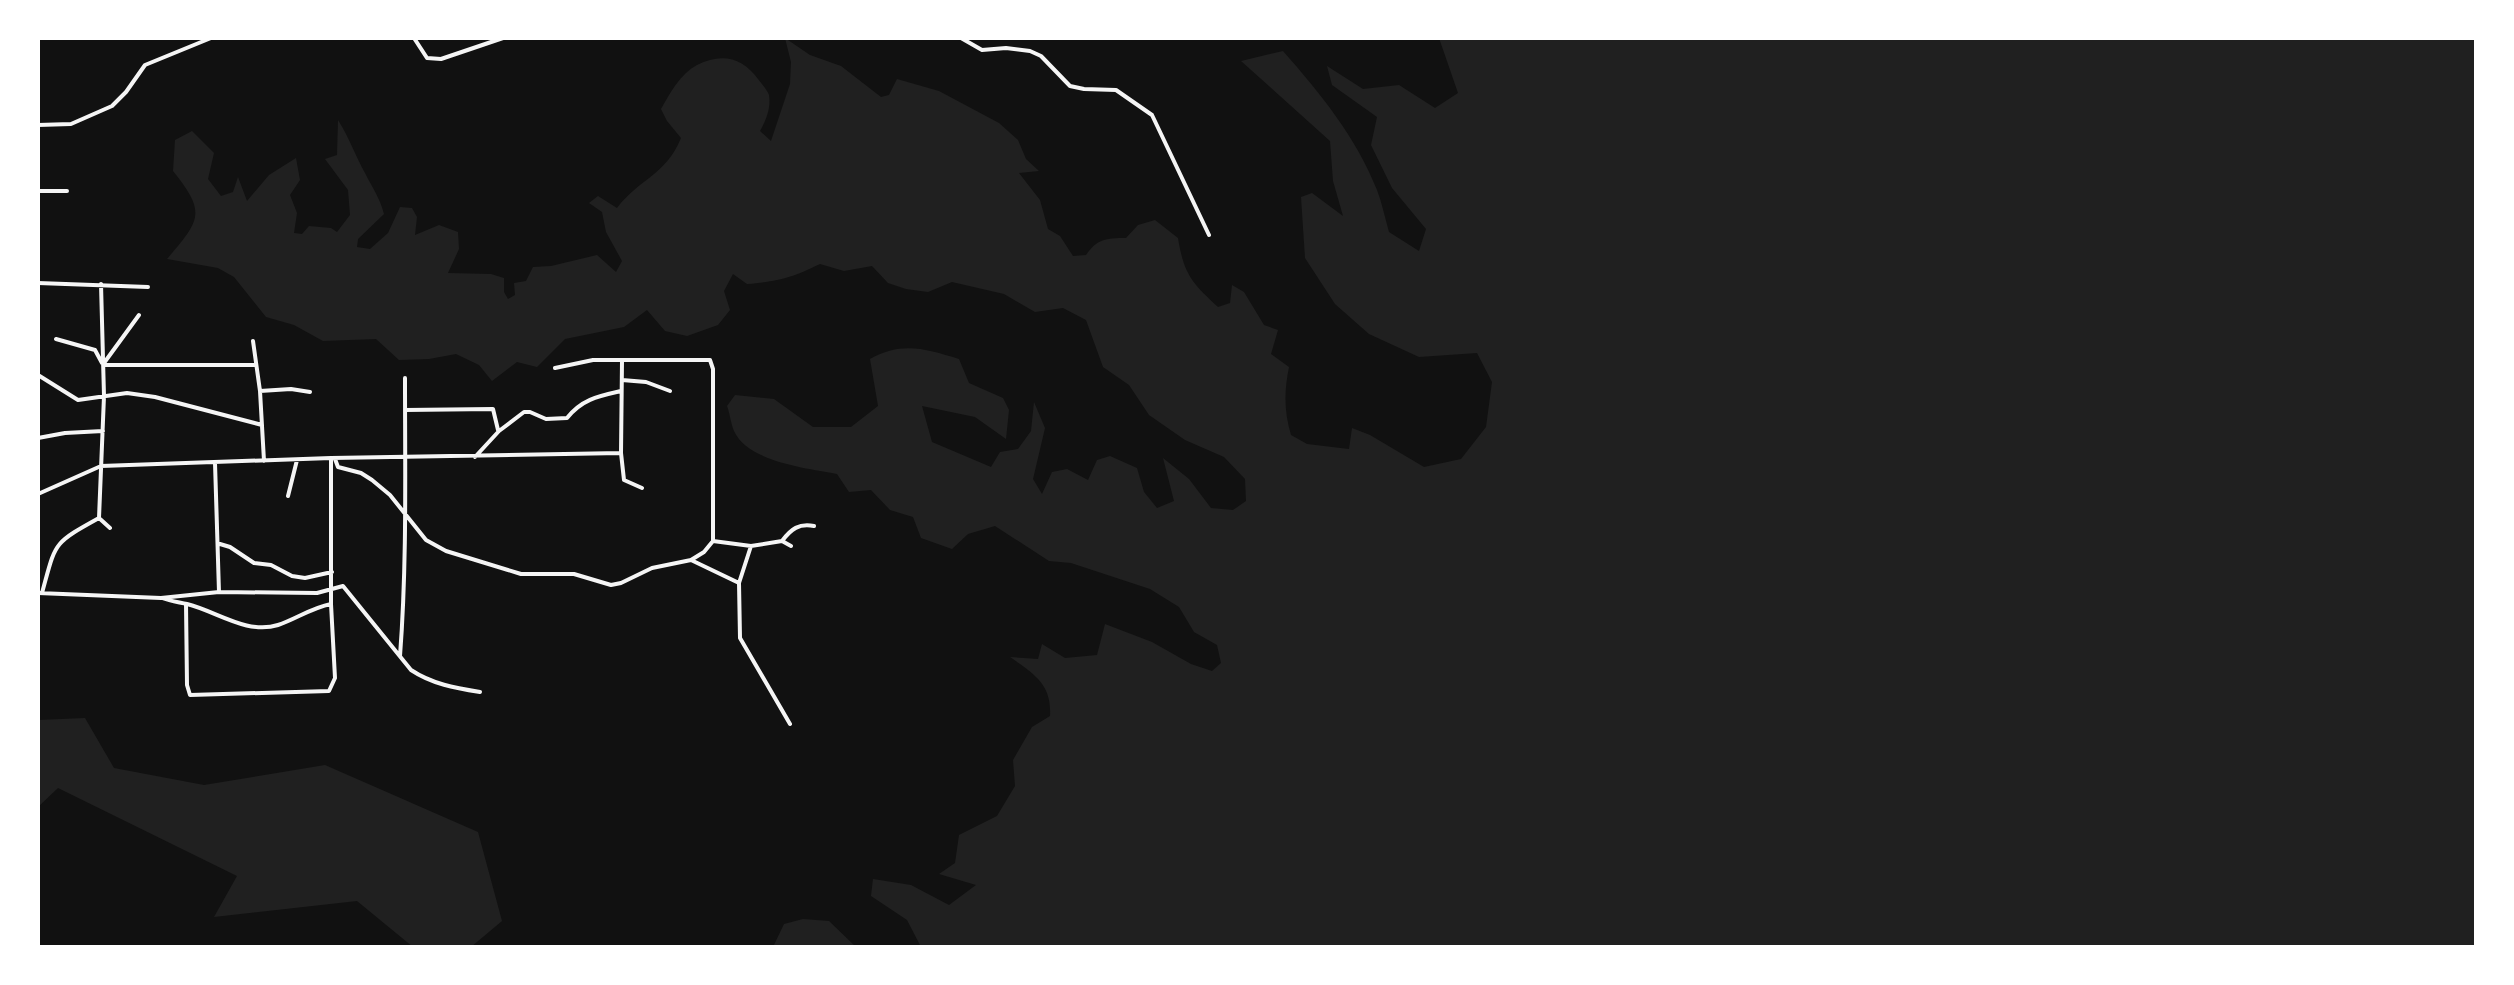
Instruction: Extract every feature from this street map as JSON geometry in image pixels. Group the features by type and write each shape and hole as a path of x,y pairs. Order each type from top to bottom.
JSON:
{"street":[{"path":"38,125 71,124 112,106 145,65 211,38"},
{"path":"414,38 422,53 433,59 466,52 503,38"},
{"path":"961,38 982,50 1006,48 1030,51 1041,56 1070,86 1116,90 1152,115 1209,235"},
{"path":"38,110 38,147"},
{"path":"38,191 67,191"},
{"path":"38,283 148,287"},
{"path":"101,284 104,396 99,518 110,528"},
{"path":"103,365 139,315"},
{"path":"56,339 95,350 103,365"},
{"path":"253,341 260,391 264,461"},
{"path":"333,458 338,467 361,473 372,480 403,510 426,540 521,574 574,574 611,585 652,568 691,560 704,552 713,541 713,369 710,360 593,360 555,368"},
{"path":"622,361 621,453 624,480 642,488"},
{"path":"103,365 256,365"},
{"path":"38,375 78,400 127,393 155,397 262,425"},
{"path":"400,658 405,582 405,378"},
{"path":"622,380 646,382 670,391"},
{"path":"260,391 291,389 310,392"},
{"path":"475,457 499,431 524,412 546,419 567,418 587,400 621,391"},
{"path":"405,410 493,409 499,431"},
{"path":"38,438 103,431"},
{"path":"38,494 101,466 621,453"},
{"path":"186,604 187,685 190,695 329,691 335,678 331,604 333,458"},
{"path":"288,496 297,460"},
{"path":"215,462 219,592"},
{"path":"99,518 60,541 40,593 161,598 219,592 317,593 343,586 411,670 425,679 480,692"},
{"path":"782,541 791,529 805,524 814,526"},
{"path":"713,541 751,546 782,541 791,546"},
{"path":"219,543 254,563 271,565 292,576 305,578 332,572"},
{"path":"751,546 739,583 740,638 790,724"},
{"path":"691,560 739,583"},
{"path":"161,598 244,625 260,627 277,625 314,608 331,604"}],"shaded area":[{"path":"785,38 810,55 841,66 881,97 889,95 897,79 939,91 999,123 1018,140 1026,159 1039,171 1019,173 1040,200 1048,229 1060,236 1073,256 1086,255 1103,240 1126,238 1138,225 1155,220 1178,238 1190,277 1218,307 1230,303 1232,285 1244,292 1264,325 1278,330 1271,354 1289,367 1286,401 1291,435 1307,444 1349,449 1352,428 1370,435 1424,467 1461,459 1486,427 1492,382 1477,353 1419,357 1369,334 1335,304 1305,258 1301,197 1312,193 1343,216 1333,181 1330,141 1241,61 1283,51 1323,99 1359,152 1377,190 1389,232 1419,251 1426,229 1392,188 1371,145 1377,117 1332,85 1327,66 1363,89 1399,85 1435,108 1458,93 1439,38 2476,38 2476,947 921,947 907,920 871,896 873,879 911,885 949,905 976,885 939,874 955,863 959,835 997,816 1015,786 1013,760 1032,727 1050,716 1045,688 1034,675 1010,657 1038,659 1042,644 1065,658 1097,655 1105,624 1152,642 1191,664 1212,671 1221,663 1217,645 1194,632 1179,607 1150,589 1071,563 1049,561 995,526 968,534 952,549 921,538 913,517 890,510 871,490 849,492 837,474 780,462 752,450 741,442 734,431 727,406 735,395 774,399 813,427 851,427 878,406 870,359 904,348 925,350 959,359 969,383 1003,398 1009,410 1006,439 975,417 922,406 932,442 991,467 1000,452 1018,449 1031,431 1034,402 1045,428 1033,479 1042,494 1052,472 1067,469 1088,480 1097,460 1110,456 1137,468 1144,492 1157,508 1174,501 1163,458 1189,479 1211,508 1233,510 1246,501 1245,479 1224,457 1185,440 1149,415 1129,385 1103,367 1086,320 1063,308 1035,312 1004,294 952,282 928,292 906,289 888,283 872,266 844,271 820,264 785,278 758,283 747,284 733,274 724,291 730,310 718,325 687,336 665,331 647,310 624,327 565,339 537,367 517,362 492,381 479,365 456,354 399,360 376,339 323,341 294,325 266,317 234,277 218,268 167,259 187,235 195,216 191,197 173,171 175,140 192,131 214,153 208,179 221,196 233,192 238,177 247,201 269,175 296,158 300,180 290,195 297,213 294,233 302,234 309,226 331,228 337,232 350,215 348,190 325,159 337,155 338,120 384,214 358,239 357,247 370,249 388,233 400,207 412,208 417,217 415,235 439,225 458,232 459,249 448,273 491,274 504,278 504,292 508,299 515,295 514,283 526,281 533,267 597,255 616,272 622,261 606,232 602,212 589,203 598,196 617,208 668,160 681,138 661,109 681,79 706,61 731,59 746,66 758,79 769,100 768,114 760,131 771,141 790,84 791,62"},
{"path":"85,718 114,768 204,785 325,765 478,832 502,921 471,947 413,947 357,901 214,917 237,876 58,788 38,807 38,720"},
{"path":"803,919 829,921 856,947 773,947 784,924"}]}
